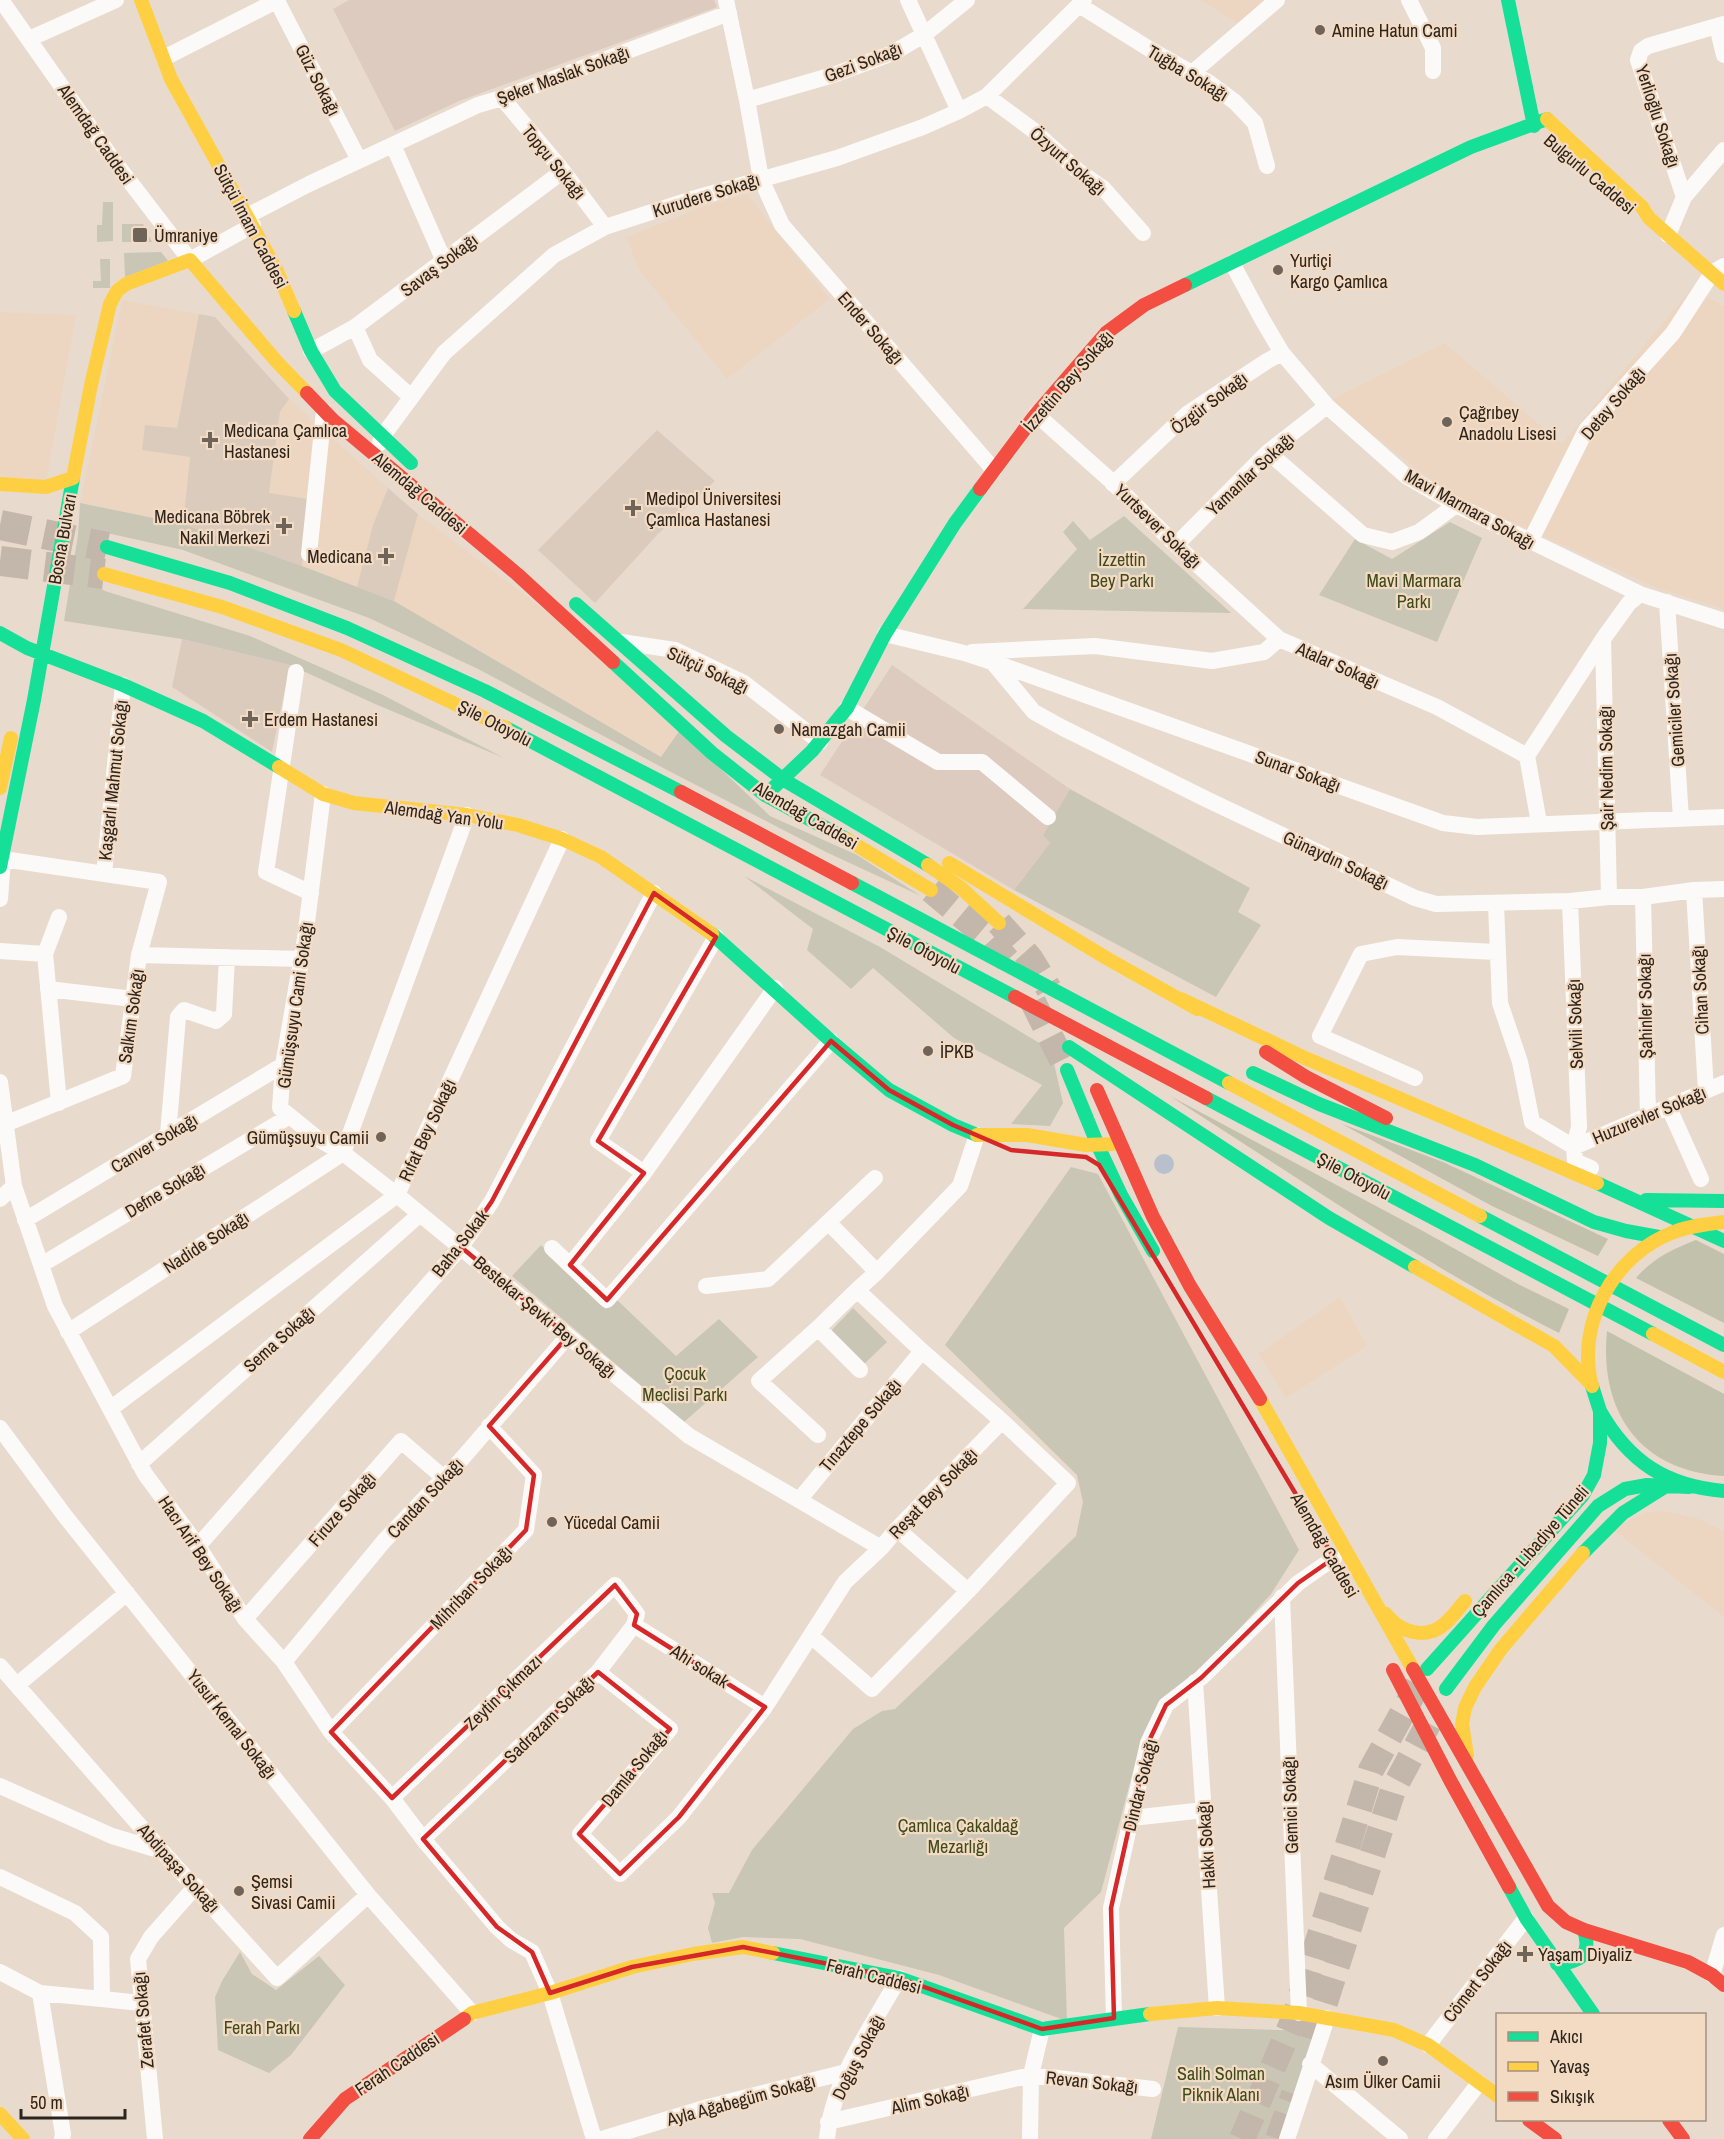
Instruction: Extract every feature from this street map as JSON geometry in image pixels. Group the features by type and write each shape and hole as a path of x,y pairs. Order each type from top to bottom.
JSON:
{"main road":[{"name":"Sütçü İmam Caddesi","path":"141,0 171,79 276,269 311,351 335,391 382,437"},
{"path":"1508,0 1534,126"},
{"path":"1519,0 1547,119"},
{"name":"İzzettin Bey Sokağı","path":"765,795 784,780 820,742 847,708 885,634 955,523 1036,414 1106,333 1144,305 1471,147 1534,126 1547,119"},
{"name":"Bulgurlu Caddesi","path":"1547,119 1642,207 1648,218 1720,274"},
{"name":"Bulgurlu Caddesi","path":"1534,126 1635,215 1648,218"},
{"name":"Alemdağ Caddesi","path":"190,260 260,341 290,362 324,411 517,574 712,753 765,795 878,857 931,890"},
{"name":"Bosna Bulvarı","path":"1,863 91,384 110,304 117,291 126,284 190,260"},
{"path":"291,333 297,317"},
{"path":"260,341 276,340"},
{"path":"290,362 302,351 311,351"},
{"name":"Alemdağ Caddesi","path":"382,437 417,469"},
{"path":"0,484 42,488 59,486 73,478"},
{"name":"Şile Otoyolu","path":"107,548 231,583 347,628 485,691 1022,972 1724,1345"},
{"name":"Şile Otoyolu","path":"104,574 222,607 341,650 480,714 1724,1372"},
{"name":"Alemdağ Caddesi","path":"568,597 726,736 784,780 916,857 961,888 999,923"},
{"name":"Alemdağ Yan Yolu","path":"0,633 27,648 123,686 203,722 323,794 354,803 467,815 518,825 562,839 601,857 716,937 889,1090 953,1125 1011,1150"},
{"path":"25,666 27,648"},
{"path":"0,788 15,719"},
{"path":"856,822 928,850 1108,959 1181,999 1306,1077 1594,1222 1659,1237"},
{"path":"847,909 1010,1010"},
{"path":"1022,972 1138,1019"},
{"path":"1181,999 1305,1058 1628,1196 1724,1241"},
{"path":"1060,1041 1329,1218 1554,1346 1591,1384"},
{"path":"1239,1067 1319,1104 1475,1164"},
{"path":"1044,1137 1066,1122 1074,1097 1067,1070 1121,1195 1162,1266"},
{"name":"Alemdağ Caddesi","path":"1097,1090 1160,1229 1190,1286 1261,1400 1470,1773 1548,1906 1566,1922 1584,1930 1688,1962 1718,1980"},
{"path":"977,1135 1013,1133 1099,1148 1129,1143 1140,1151"},
{"path":"1059,1154 1093,1160 1121,1195"},
{"path":"1531,1190 1570,1195"},
{"path":"1158,1193 1160,1229"},
{"path":"1598,1200 1724,1201"},
{"path":"1591,1384 1588,1354 1592,1326 1600,1301 1611,1280 1634,1255 1659,1237 1688,1226 1706,1222 1724,1222"},
{"name":"Çamlıca - Libadiye Tüneli","path":"1427,1669 1583,1495 1594,1475 1599,1449 1600,1411 1591,1384"},
{"path":"1600,1411 1606,1424 1629,1454 1649,1469 1668,1480 1689,1487 1724,1491"},
{"path":"1536,1527 1569,1493 1599,1430"},
{"name":"Çamlıca - Libadiye Tüneli","path":"1446,1689 1494,1624 1598,1506 1625,1489 1647,1485 1689,1487"},
{"path":"1470,1773 1462,1724 1465,1708 1475,1688 1501,1649 1591,1544 1623,1513 1666,1486"},
{"path":"1372,1598 1395,1625 1412,1632 1434,1631 1446,1622 1478,1587"},
{"path":"1389,1662 1450,1780 1526,1918 1592,2013"},
{"path":"1557,1964 1572,1963 1584,1955 1588,1942 1584,1930"},
{"name":"Ferah Caddesi","path":"310,2139 345,2099 472,2013 550,1993 632,1967 693,1954 743,1947 899,1978 1042,2030 1114,2018 1216,2008 1299,2013 1395,2030 1428,2045 1496,2095"},
{"path":"0,2114 23,2139"},
{"path":"1530,2121 1555,2139"},
{"path":"1670,2121 1683,2139"}],"street":[{"name":"Alemdağ Caddesi","path":"1,0 114,161 190,260"},
{"path":"29,39 116,0"},
{"path":"164,58 278,0"},
{"name":"Güz Sokağı","path":"278,0 359,160"},
{"path":"908,0 959,111"},
{"name":"Gezi Sokağı","path":"747,100 833,75 893,53 925,34 967,0"},
{"path":"1192,73 1277,0"},
{"path":"1409,0 1433,48 1433,71"},
{"name":"Tuğba Sokağı","path":"1082,3 1235,102 1255,123 1267,166"},
{"name":"Kurudere Sokağı","path":"375,455 382,437 444,352 554,255 605,226 866,148 959,111 987,96 1082,3"},
{"name":"Şeker Maslak Sokağı","path":"190,260 250,220 359,160 478,105 502,98 728,7 761,179"},
{"path":"1720,25 1724,55"},
{"name":"Yerlioğlu Sokağı","path":"1684,196 1638,60 1641,51 1648,46 1720,25"},
{"name":"Özyurt Sokağı","path":"987,96 1033,129 1077,170 1103,188 1143,233"},
{"name":"Topçu Sokağı","path":"502,98 605,226"},
{"path":"393,145 444,261"},
{"path":"1668,235 1684,196 1724,150"},
{"name":"Savaş Sokağı","path":"311,351 355,327 562,171"},
{"name":"Ender Sokağı","path":"761,179 782,225 994,470"},
{"name":"Mavi Marmara Sokağı","path":"1232,263 1282,353 1328,406 1406,476 1456,505 1635,599 1667,602 1724,621"},
{"name":"Detay Sokağı","path":"1530,542 1586,430 1673,333 1720,274"},
{"path":"355,327 370,360 411,398"},
{"name":"Özgür Sokağı","path":"1113,484 1188,414 1267,360 1282,353"},
{"name":"Yamanlar Sokağı","path":"1176,544 1268,452 1328,406"},
{"path":"309,554 324,411"},
{"name":"Yurtsever Sokağı","path":"1036,414 1279,639"},
{"path":"1268,452 1363,535 1392,542 1419,532 1456,505"},
{"path":"1539,823 1527,756 1604,639 1635,599"},
{"name":"Gemiciler Sokağı","path":"1667,602 1681,819"},
{"name":"Sunar Sokağı","path":"885,634 964,653 1004,666 1443,823 1477,826 1724,817"},
{"name":"Atalar Sokağı","path":"964,653 1095,646 1212,661 1264,652 1279,639 1437,707 1527,756"},
{"name":"Şair Nedim Sokağı","path":"1604,639 1609,897"},
{"name":"Sütçü Sokağı","path":"617,641 675,650 744,683 820,742"},
{"name":"Günaydın Sokağı","path":"994,664 1035,712 1063,728 1415,898 1436,904 1496,904 1642,897 1694,890 1724,889"},
{"path":"296,672 266,872 311,893"},
{"name":"Kaşgarlı Mahmut Sokağı","path":"104,874 123,686"},
{"path":"847,708 938,762 982,762 1048,817"},
{"name":"Gümüşsuyu Cami Sokağı","path":"323,794 311,893 283,1065 280,1108 318,1139 343,1153 397,1195"},
{"path":"343,1153 467,815"},
{"name":"Rıfat Bey Sokağı","path":"110,1408 397,1195 562,839"},
{"path":"0,898 1,863 159,882 139,955"},
{"name":"Cihan Sokağı","path":"1694,890 1706,1091"},
{"name":"Baha Sokak","path":"198,1546 461,1247 492,1201 654,893"},
{"name":"Şahinler Sokağı","path":"1642,897 1648,1116"},
{"name":"Selvili Sokağı","path":"1570,901 1580,1127 1574,1147"},
{"path":"1496,904 1500,1003 1520,1062 1532,1122 1574,1147 1575,1161 1666,1200"},
{"path":"59,917 45,954 59,1103"},
{"path":"644,1173 598,1141 716,937"},
{"path":"1415,1078 1320,1036 1361,954 1397,947 1497,952"},
{"path":"0,951 45,954"},
{"name":"Salkım Sokağı","path":"5,1124 123,1077 139,955 301,958"},
{"path":"168,1134 178,1017 184,1010 216,1021 224,1014 227,957"},
{"path":"570,1265 644,1173 775,988"},
{"path":"48,989 133,999"},
{"path":"552,1248 607,1299 831,1041"},
{"name":"Canver Sokağı","path":"25,1220 283,1065"},
{"name":"Hacı Arif Bey Sokağı","path":"0,1082 15,1186 55,1306 139,1464 198,1546 245,1619 284,1662 331,1732 392,1798 423,1839 497,1927 511,1940 532,1952 550,1993"},
{"name":"Huzurevler Sokağı","path":"1574,1147 1724,1083"},
{"path":"1669,1108 1701,1179"},
{"name":"Defne Sokağı","path":"41,1265 290,1116"},
{"path":"818,1435 759,1381 877,1272 960,1186 977,1135"},
{"name":"Nadide Sokağı","path":"68,1332 343,1153"},
{"path":"706,1286 768,1279 830,1223 875,1178"},
{"path":"0,1199 15,1186"},
{"name":"Bestekar Şevki Bey Sokağı","path":"397,1195 689,1436 881,1548"},
{"name":"Sema Sokağı","path":"139,1464 420,1214"},
{"path":"830,1223 877,1272"},
{"path":"812,1636 872,1689 968,1591 1068,1483 857,1290"},
{"path":"818,1328 860,1370"},
{"name":"Candan Sokağı","path":"284,1662 384,1540 444,1478 568,1336"},
{"name":"Tınaztepe Sokağı","path":"799,1500 922,1351"},
{"name":"Reşat Bey Sokağı","path":"620,1874 679,1817 765,1707 845,1582 881,1548 1002,1421"},
{"name":"Mihriban Sokağı","path":"331,1732 526,1530 534,1475 489,1426"},
{"name":"Yusuf Kemal Sokağı","path":"0,1428 65,1516 368,1895 472,2013"},
{"name":"Firuze Sokağı","path":"245,1619 401,1441 444,1478"},
{"path":"897,1529 968,1591"},
{"name":"Dindar Sokağı","path":"1114,2018 1111,1908 1148,1743 1166,1705 1195,1682 1298,1583 1333,1557"},
{"name":"Zeytin Çıkmazı","path":"392,1798 615,1585 637,1614 634,1625"},
{"path":"17,1686 127,1593"},
{"name":"Gemici Sokağı","path":"1282,1598 1299,2013"},
{"name":"Sadrazam Sokağı","path":"423,1839 598,1672 634,1625"},
{"name":"Ahi sokak","path":"634,1625 765,1707"},
{"name":"Abdipaşa Sokağı","path":"0,1666 277,1978 368,1895"},
{"name":"Damla Sokağı","path":"598,1672 670,1729 579,1834 620,1874"},
{"name":"Hakkı Sokağı","path":"1195,1682 1216,2008"},
{"path":"0,1786 112,1836 162,1851"},
{"path":"1132,1818 1204,1810"},
{"path":"0,1877 75,1914 101,1936 102,1999"},
{"name":"Zerafet Sokağı","path":"154,2139 138,1959 151,1937 196,1886"},
{"name":"Cömert Sokağı","path":"1428,2045 1526,1918"},
{"path":"1718,1980 1724,1935"},
{"path":"0,1972 40,1993 141,2003"},
{"name":"Doğuş Sokağı","path":"827,2139 828,2122 846,2072 899,1978"},
{"path":"40,1993 62,2139"},
{"path":"550,1993 594,2139"},
{"path":"1287,2139 1327,2018"},
{"path":"1030,2139 1031,2075 1042,2030"},
{"path":"1310,2064 1400,2139"},
{"name":"Ayla Ağabegüm Sokağı","path":"602,2139 708,2108 846,2072"},
{"name":"Revan Sokağı","path":"1031,2075 1153,2089"},
{"name":"Alim Sokağı","path":"828,2122 1031,2075"},
{"path":"1436,2139 1479,2083"}],"highlighted area":[{"path":"654,893 716,937 598,1141 644,1173 570,1265 607,1300 831,1041 889,1090 953,1125 1011,1150 1086,1157 1099,1165 1334,1558 1298,1583 1201,1678 1166,1705 1148,1743 1111,1908 1114,2018 1042,2029 899,1978 743,1947 632,1967 550,1993 532,1952 497,1927 423,1839 598,1672 670,1729 579,1834 620,1874 679,1817 765,1707 634,1625 637,1614 615,1585 392,1798 331,1732 526,1530 534,1475 489,1426 568,1336 461,1247 492,1201"}],"shaded area":[{"path":"349,0 714,0 717,7 459,101 395,131 333,9"},
{"path":"1200,0 1263,0 1239,24"},
{"path":"747,194 830,299 727,379 639,270 626,237 702,207"},
{"path":"1692,288 1724,306 1724,609 1657,588 1516,524 1462,504 1329,401 1445,343 1562,444"},
{"path":"122,300 199,314 177,429 143,450 190,457 183,524 80,503"},
{"path":"0,312 76,315 46,483 0,478"},
{"name":"Medicana Çamlıca Hastanesi","path":"199,314 215,317 289,399 280,412 269,493 308,499 302,566 183,524 190,457 142,450 145,425 177,428"},
{"path":"289,399 388,488 373,525 357,587 302,566 308,499 269,494 280,412"},
{"name":"Medipol Üniversitesi Çamlıca Hastanesi","path":"657,430 715,481 658,534 595,603 538,550"},
{"name":"Medicana","path":"388,488 418,514 394,601 357,587 373,525"},
{"path":"418,514 554,617 680,730 662,757 394,601"},
{"name":"Erdem Hastanesi","path":"182,639 290,665 272,752 172,687"},
{"path":"892,665 1070,789 1043,835 1050,843 1014,890 820,775"},
{"path":"1160,1154 1168,1154 1174,1160 1174,1168 1168,1174 1160,1174 1154,1168 1154,1160"},
{"path":"1340,1297 1367,1346 1286,1398 1258,1354"},
{"path":"1666,1511 1699,1519 1724,1531 1724,1617 1612,1529 1646,1512"}],"green space":[{"path":"103,202 113,202 113,241 97,242 97,225 102,225"},
{"path":"122,224 143,224 152,242 122,242"},
{"path":"161,252 168,261 125,277 124,253"},
{"path":"100,259 110,259 110,288 93,288 93,281 101,281"},
{"path":"80,503 183,524 394,601 661,757 680,730 770,816 857,855 921,896 826,852 478,669 369,618 183,550 107,533 94,585 105,591 250,636 381,694 504,758 375,704 290,665 182,639 64,621 78,535"},
{"name":"İzzettin Bey Parkı","path":"1124,516 1231,613 1023,609 1077,549 1063,532 1073,521 1090,540"},
{"name":"Mavi Marmara Parkı","path":"1450,522 1482,538 1437,642 1319,595 1355,539 1392,559"},
{"path":"1070,789 1250,888 1238,912 1261,925 1216,997 1014,890 1050,843 1043,835"},
{"path":"744,876 880,947 1051,1050 1063,1103 1050,1126 1011,1124 1042,1085 954,1038 873,968 851,989 807,950 813,929"},
{"path":"1170,1096 1518,1284 1569,1309 1559,1333 1410,1250"},
{"path":"1342,1124 1443,1162 1608,1239 1598,1256 1492,1206"},
{"name":"Çamlıca Çakaldağ Mezarlığı","path":"1071,1167 1098,1174 1299,1550 1271,1594 1199,1673 1139,1749 1101,1892 1064,1928 1067,2021 939,1975 800,1939 743,1937 712,1943 708,1928 715,1903 712,1893 729,1893 752,1850 853,1729 882,1711 895,1709 1076,1536 1083,1502 1077,1475 945,1345"},
{"path":"1696,1240 1724,1254 1724,1323 1636,1278 1664,1255"},
{"name":"Çocuk Meclisi Parkı","path":"541,1245 606,1309 616,1299 676,1356 719,1319 758,1357 684,1422 512,1276"},
{"path":"853,1308 887,1342 862,1366 829,1333"},
{"path":"1607,1331 1724,1394 1724,1476 1695,1472 1669,1463 1648,1449 1631,1432 1618,1411 1610,1387 1606,1360"},
{"name":"Ferah Parkı","path":"240,1952 252,1974 276,1990 319,1956 345,1985 291,2055 269,2073 218,2050 215,1997"},
{"name":"Salih Solman Piknik Alanı","path":"1178,2027 1316,2031 1283,2139 1151,2139"}],"tunnel":[{"path":"0,525 107,547"},
{"path":"0,561 104,574"},
{"path":"931,890 985,935 1010,963"},
{"path":"999,923 1030,958 1049,989"},
{"path":"1033,1002 1067,1070"},
{"path":"1242,2139 1295,2016 1371,1770 1418,1685"},
{"path":"1313,2040 1393,1790 1433,1715"},
{"path":"1278,2139 1294,2094"}],"traffic: fast":[{"path":"1508,0 1534,126"},
{"path":"1185,285 1471,147 1547,119"},
{"path":"294,311 311,351 335,391 411,463"},
{"path":"0,867 34,700 73,478"},
{"path":"771,790 812,751 847,708 885,634 955,523 980,489"},
{"path":"107,547 230,583 347,628 485,691 681,792"},
{"path":"576,604 726,736 784,780 928,865"},
{"path":"0,633 27,648 123,685 203,721 279,767"},
{"path":"613,662 712,753 765,795 846,839"},
{"path":"506,728 1015,997"},
{"path":"852,883 1229,1083"},
{"path":"712,934 889,1090 953,1125 977,1135"},
{"path":"1069,1047 1329,1218 1415,1267"},
{"path":"1067,1070 1121,1195 1153,1251"},
{"path":"1253,1073 1319,1104 1475,1165 1594,1222 1659,1237"},
{"path":"1206,1098 1653,1334"},
{"path":"1597,1183 1724,1241"},
{"path":"1646,1200 1724,1201"},
{"path":"1480,1216 1724,1345"},
{"path":"1427,1669 1583,1495 1594,1475 1600,1443 1600,1411 1592,1386"},
{"path":"1600,1411 1623,1444 1651,1468 1684,1484 1724,1491"},
{"path":"1446,1689 1494,1625 1598,1506 1625,1489 1647,1485 1689,1487"},
{"path":"1583,1553 1623,1513 1666,1486"},
{"path":"1509,1887 1526,1918 1592,2013"},
{"path":"1557,1964 1582,1956 1586,1946 1584,1930"},
{"path":"773,1953 899,1978 1042,2029 1150,2014"}],"traffic: slow":[{"path":"141,0 171,79 276,269 294,311"},
{"path":"1547,119 1642,207 1649,218 1724,284"},
{"path":"0,484 46,487 73,478 110,304 117,291 126,284 190,260 277,362 307,393"},
{"path":"104,574 222,607 341,650 506,728"},
{"path":"0,788 11,738"},
{"path":"279,767 323,794 354,803 467,815 518,825 562,839 601,857 712,934"},
{"path":"846,839 931,890"},
{"path":"949,863 1108,959 1197,1009"},
{"path":"928,865 961,888 999,923"},
{"path":"1181,999 1305,1058 1597,1183"},
{"path":"1229,1083 1480,1216"},
{"path":"977,1135 1027,1135 1086,1145 1113,1144"},
{"path":"1592,1386 1588,1362 1589,1339 1604,1294 1617,1274 1633,1257 1653,1242 1680,1230 1724,1222"},
{"path":"1415,1267 1554,1346 1591,1384"},
{"path":"1653,1334 1724,1372"},
{"path":"1260,1399 1413,1669"},
{"path":"1467,1755 1462,1724 1465,1708 1475,1687 1501,1649 1583,1553"},
{"path":"1386,1614 1406,1630 1426,1633 1442,1626 1465,1601"},
{"path":"464,2019 472,2013 550,1993 632,1967 693,1954 743,1947 773,1953"},
{"path":"1150,2014 1217,2008 1299,2013 1394,2030 1428,2045 1496,2095"},
{"path":"0,2114 23,2139"}],"traffic: jam":[{"path":"980,489 1036,414 1106,333 1144,305 1185,285"},
{"path":"307,393 333,420 517,574 613,662"},
{"path":"681,792 852,883"},
{"path":"1015,997 1206,1098"},
{"path":"1266,1052 1306,1077 1386,1118"},
{"path":"1097,1090 1153,1217 1190,1286 1260,1399"},
{"path":"1413,1669 1548,1906 1566,1922 1584,1930 1688,1962 1712,1975 1724,1985"},
{"path":"1393,1670 1509,1887"},
{"path":"310,2139 345,2099 464,2019"},
{"path":"1530,2121 1555,2139"},
{"path":"1670,2121 1683,2139"}],"place":[{"name":"Amine Hatun Cami","path":"1320,30"},
{"name":"Ümraniye","path":"140,235"},
{"name":"Yurtiçi Kargo Çamlıca","path":"1278,270"},
{"name":"Çağrıbey Anadolu Lisesi","path":"1447,422"},
{"name":"Medicana Çamlıca Hastanesi","path":"210,440"},
{"name":"Medipol Üniversitesi Çamlıca Hastanesi","path":"633,508"},
{"name":"Medicana Böbrek Nakil Merkezi","path":"284,526"},
{"name":"Medicana","path":"386,556"},
{"name":"Erdem Hastanesi","path":"250,719"},
{"name":"Namazgah Camii","path":"779,729"},
{"name":"İPKB","path":"928,1051"},
{"name":"Gümüşsuyu Camii","path":"381,1137"},
{"name":"Yücedal Camii","path":"552,1522"},
{"name":"Şemsi Sivasi Camii","path":"239,1891"},
{"name":"Yaşam Diyaliz","path":"1525,1954"},
{"name":"Asım Ülker Camii","path":"1383,2061"}]}
